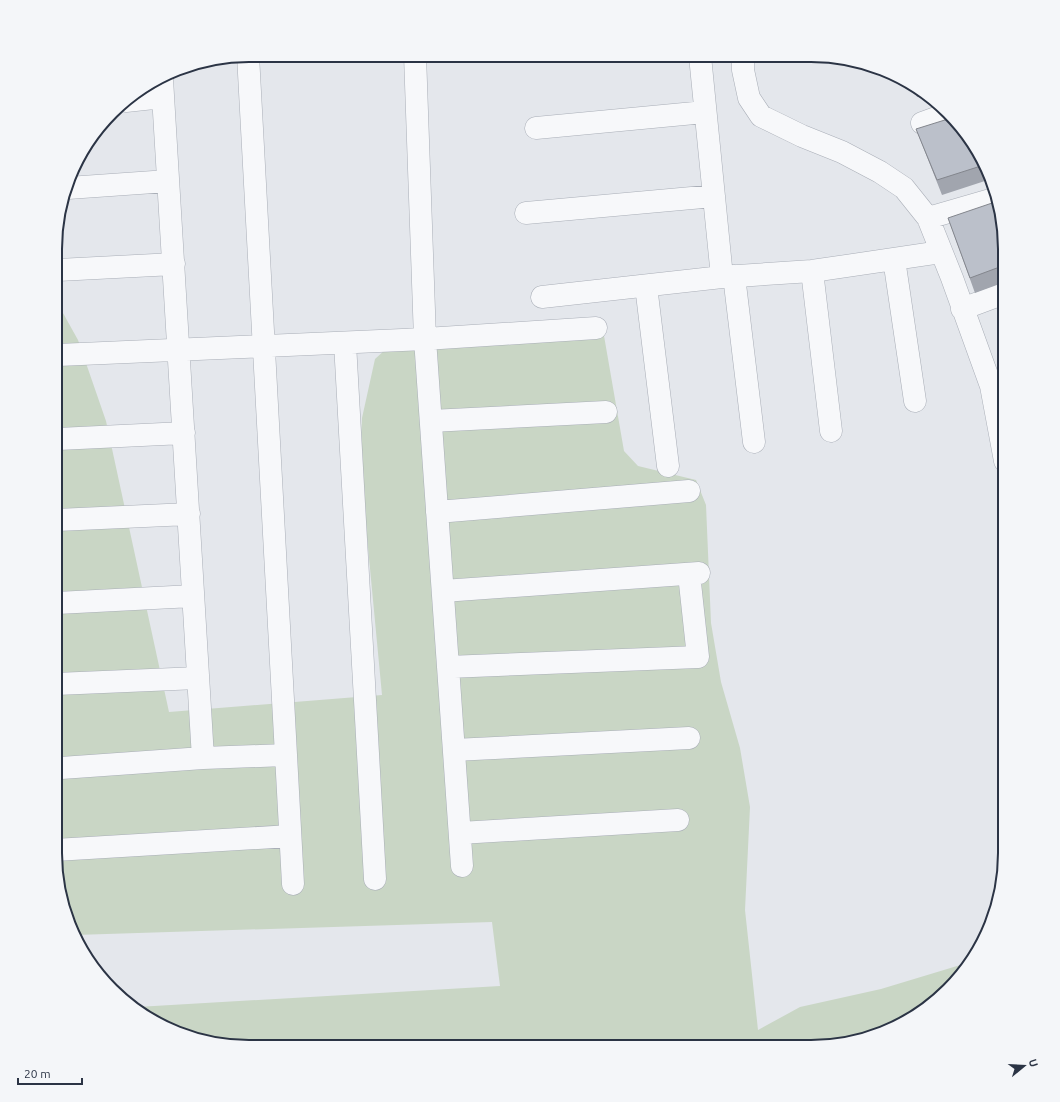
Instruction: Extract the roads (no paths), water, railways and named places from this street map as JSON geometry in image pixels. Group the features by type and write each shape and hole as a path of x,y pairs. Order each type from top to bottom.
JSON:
{"street":[{"path":"248,62 292,884"},
{"path":"414,62 425,339 462,866"},
{"path":"701,62 714,196 754,442"},
{"path":"743,62 743,70 749,98 761,116 802,136 842,152 880,172 904,188 928,218 962,309 998,383"},
{"path":"144,95 163,88 203,758"},
{"path":"536,128 705,112"},
{"path":"922,123 942,116"},
{"path":"72,188 168,181"},
{"path":"526,213 714,196"},
{"path":"928,218 992,200"},
{"path":"542,297 728,276 812,271 941,252"},
{"path":"894,259 915,401"},
{"path":"62,270 174,264"},
{"path":"812,271 831,432"},
{"path":"646,286 668,466"},
{"path":"962,309 998,296"},
{"path":"62,355 178,348 425,339 596,328"},
{"path":"344,343 375,879"},
{"path":"431,421 606,412"},
{"path":"62,440 184,433"},
{"path":"437,512 689,491"},
{"path":"62,520 189,514"},
{"path":"443,591 694,573 698,657 448,667"},
{"path":"62,602 193,596"},
{"path":"62,684 198,678"},
{"path":"454,750 689,738"},
{"path":"62,768 203,758 285,755"},
{"path":"460,833 678,820"},
{"path":"62,850 290,836"}]}
